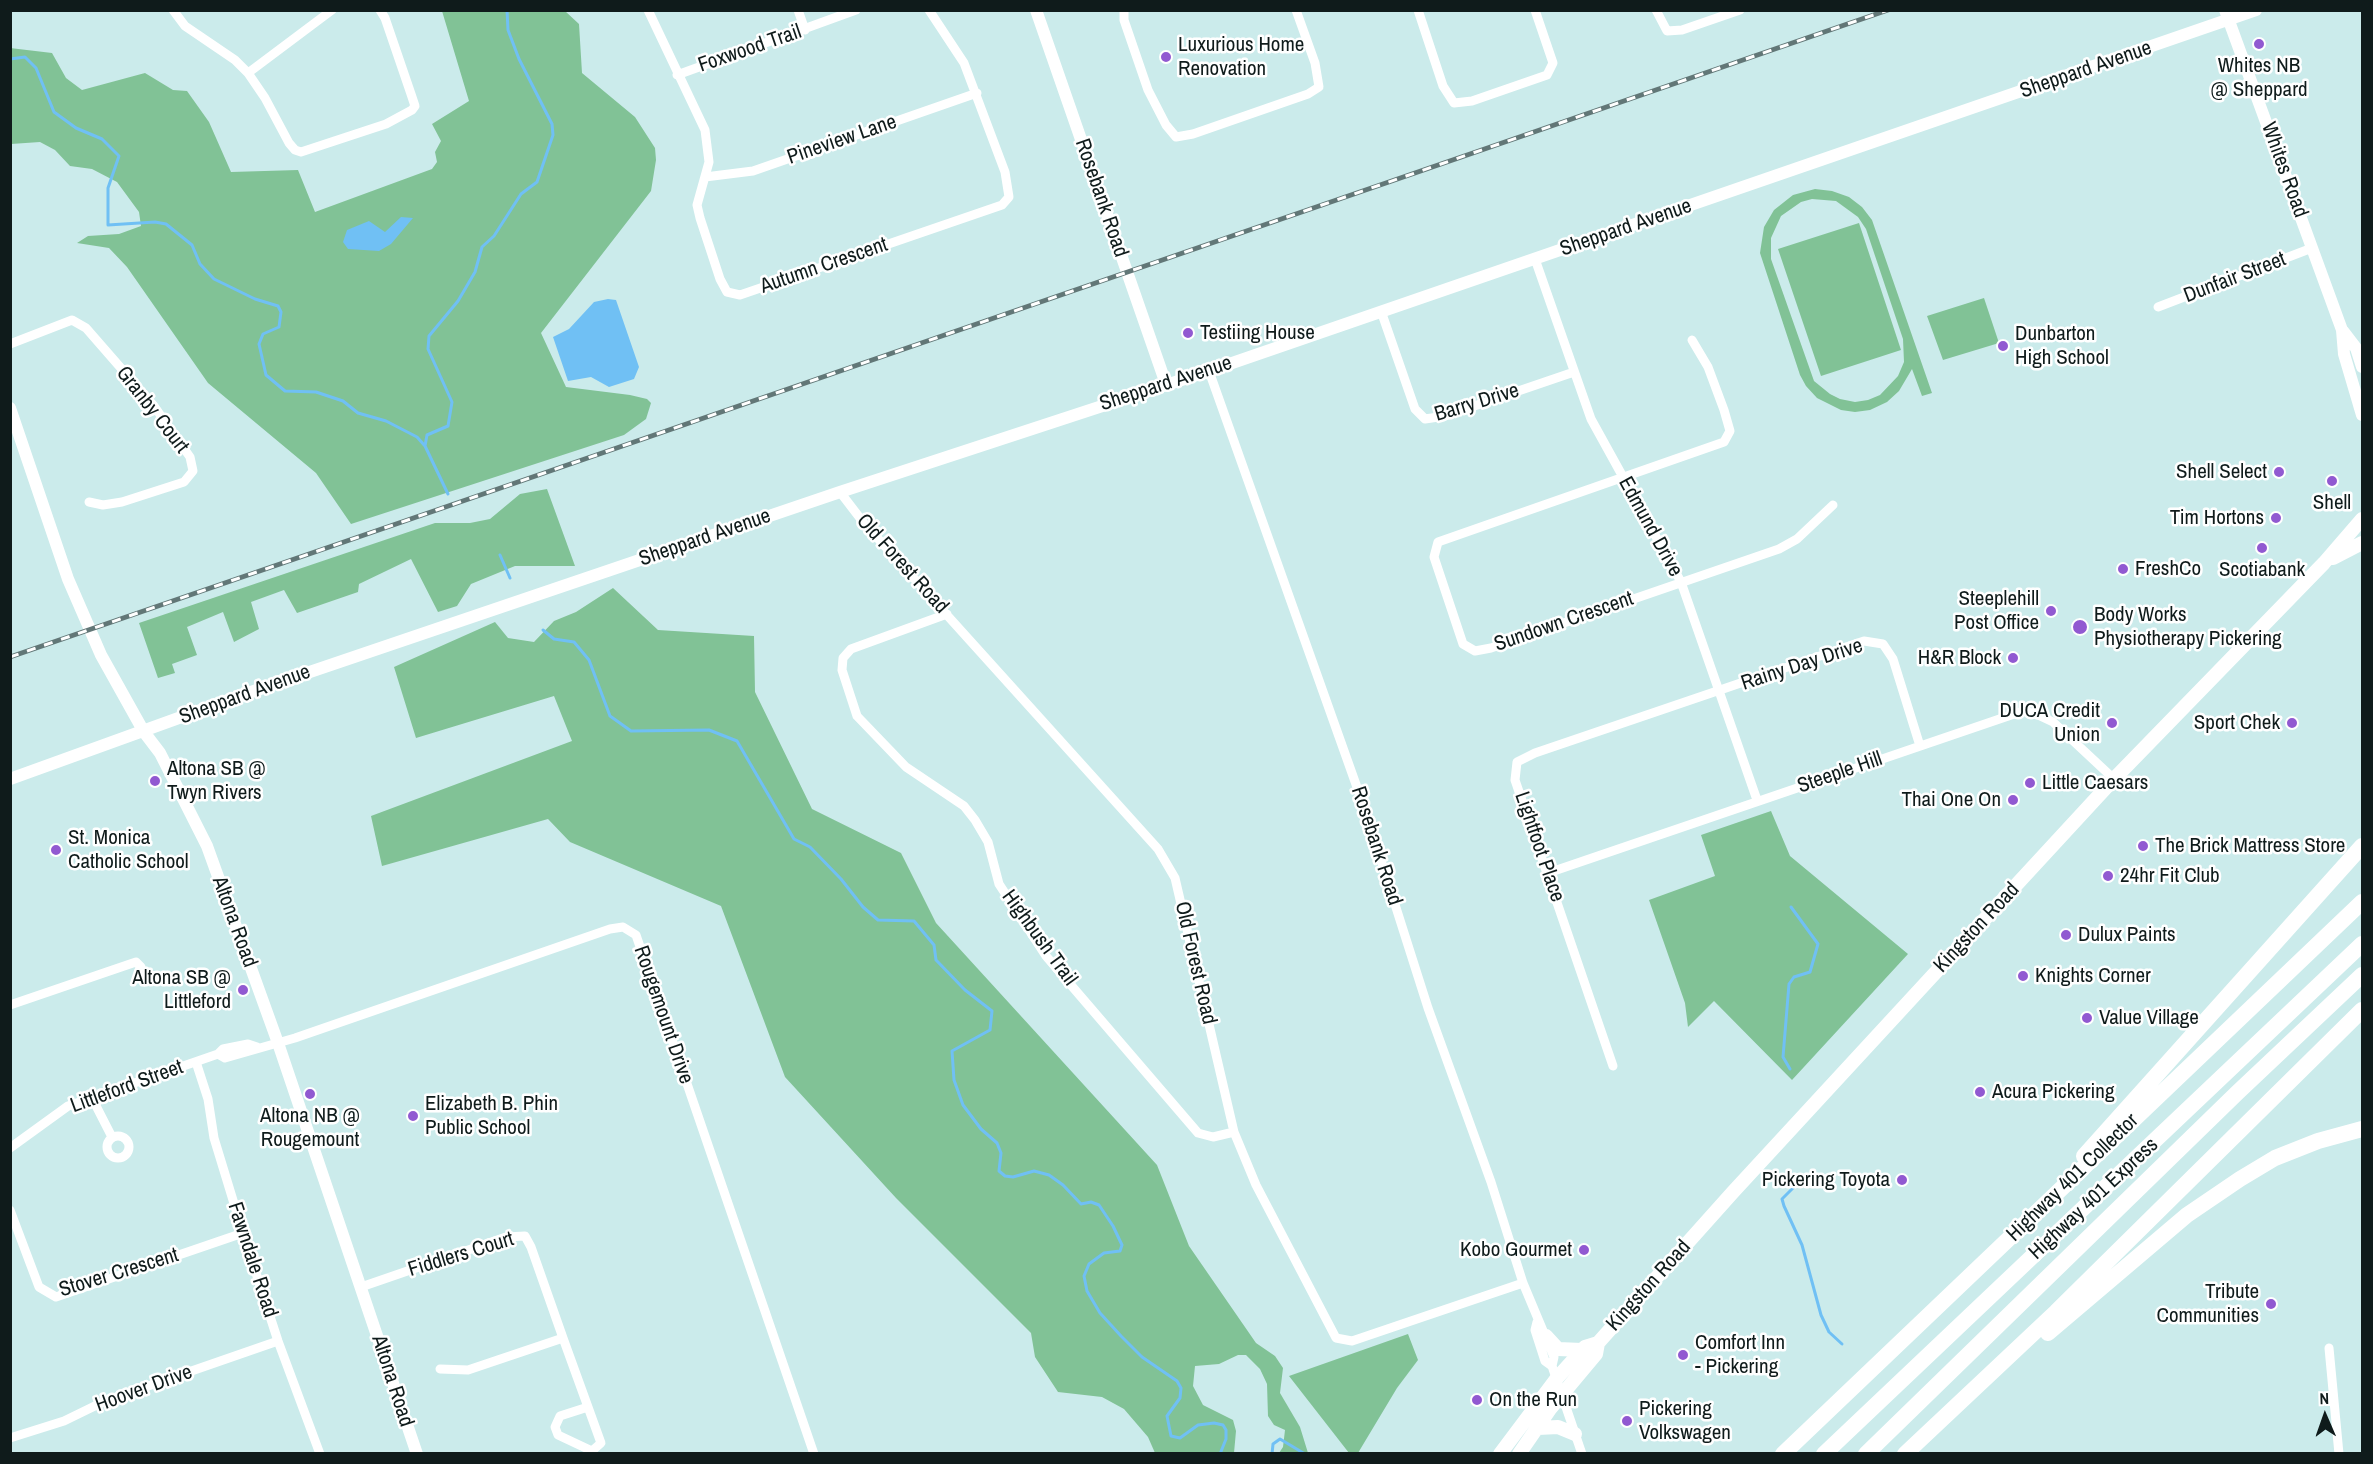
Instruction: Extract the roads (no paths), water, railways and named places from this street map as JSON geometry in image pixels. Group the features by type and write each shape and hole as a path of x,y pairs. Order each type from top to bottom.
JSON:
{"highway":[{"path":"2036,1214 2116,1117 2362,846"},
{"name":"Highway 401 Collector","path":"1783,1454 2362,902"},
{"name":"Highway 401 Express","path":"1824,1454 2362,944"},
{"name":"Highway 401 Express","path":"1866,1454 2238,1092 2362,975"},
{"path":"1905,1454 2056,1312 2362,1010"},
{"path":"1951,1411 2063,1321 2187,1215 2275,1158 2318,1141 2362,1129"}],"main road":[{"name":"Kingston Road","path":"1500,1454 1555,1372 1582,1350 1598,1343 1733,1192 2114,779 2324,563 2362,519"},
{"path":"2324,563 2362,543"},
{"path":"1546,1336 1558,1349 1582,1350"},
{"name":"Kingston Road","path":"1519,1454 1562,1394 1596,1354 1598,1343"},
{"path":"1538,1428 1558,1427 1575,1434"}],"street":[{"path":"173,10 186,26 235,60 248,73 266,98 295,150 309,151 392,121 415,106 385,18 380,10"},
{"path":"248,73 332,10"},
{"name":"Autumn Crescent","path":"648,10 705,130 709,162 697,205 720,279 727,292 740,295 1002,205 1009,197 1010,187 977,93 964,63 929,10"},
{"path":"798,10 805,30"},
{"name":"Foxwood Trail","path":"677,75 856,10"},
{"name":"Rosebank Road","path":"1036,10 1166,384"},
{"path":"1124,10 1124,20 1148,90 1166,125 1176,137 1193,134 1308,94 1319,87 1315,63 1296,10"},
{"path":"1418,10 1443,86 1454,104 1472,101 1547,75 1553,63 1535,10"},
{"path":"1656,10 1667,30 1682,30 1740,10"},
{"name":"Sheppard Avenue","path":"10,779 245,694 840,492 1209,371 1381,310 2093,69 2227,15 2256,10"},
{"name":"Whites Road","path":"2227,15 2342,330 2344,354 2362,415"},
{"name":"Pineview Lane","path":"705,177 753,171 977,93"},
{"name":"Dunfair Street","path":"2158,307 2312,248"},
{"name":"Edmund Drive","path":"1535,259 1591,419 1681,582 1757,800"},
{"name":"Barry Drive","path":"1381,310 1415,409 1425,419 1445,416 1574,372"},
{"name":"Granby Court","path":"10,344 72,320 86,328 154,406 190,457 193,471 184,482 122,502 102,505 89,502"},
{"name":"Whites Road","path":"2342,330 2356,348 2362,367"},
{"path":"1623,478 1724,442 1730,431 1708,367 1692,340"},
{"name":"Rosebank Road","path":"1209,371 1364,807 1428,1008 1491,1182 1523,1283 1537,1322 1546,1336 1554,1357 1555,1372 1582,1454"},
{"name":"Altona Road","path":"10,408 80,608 101,655 144,732 160,753 207,846 278,1043 417,1454"},
{"name":"Sundown Crescent","path":"1623,478 1438,542 1434,556 1463,644 1475,651 1491,648 1681,582"},
{"name":"Old Forest Road","path":"840,492 946,614 1158,849 1175,878 1234,1132 1256,1185 1336,1338 1352,1341 1523,1283"},
{"path":"1681,582 1779,549 1797,539 1833,505"},
{"name":"Highbush Trail","path":"946,614 851,650 843,658 842,670 857,716 906,767 964,806 988,842 999,884 1046,956 1198,1133 1213,1137 1234,1132"},
{"name":"Rainy Day Drive","path":"1720,692 1864,641 1883,644 1893,659 1920,746"},
{"name":"Lightfoot Place","path":"1613,1066 1515,780 1517,762 1535,753 1720,692"},
{"name":"Steeple Hill","path":"1548,873 2023,711 2036,714 2053,723 2114,779"},
{"name":"Rougemount Drive","path":"278,1043 610,928 623,927 636,935 814,1454"},
{"path":"10,1005 136,962 141,967"},
{"name":"Littleford Street","path":"10,1148 68,1106 218,1054 223,1049 248,1044 257,1047 278,1043"},
{"name":"Fawndale Road","path":"196,1062 208,1099 214,1138 243,1233 278,1341 320,1454"},
{"path":"92,1098 112,1137"},
{"name":"Stover Crescent","path":"10,1210 39,1287 56,1296 243,1233"},
{"name":"Fiddlers Court","path":"361,1287 506,1237 525,1236 563,1338 588,1407 601,1443 592,1450 558,1435 555,1427 560,1416 588,1407"},
{"name":"Rosebank Road","path":"1537,1322 1535,1330 1545,1360 1555,1372"},
{"path":"440,1369 468,1370 563,1338"},
{"name":"Hoover Drive","path":"10,1438 64,1421 105,1401 278,1341"},
{"path":"2329,1348 2340,1454"}],"water":[{"path":"401,217 413,218 391,244 379,251 348,249 343,242 347,230 369,221 385,232"},
{"path":"616,300 639,367 634,379 609,387 591,377 568,381 553,337 569,329 594,302"}],"waterway":[{"path":"425,446 427,435 448,426 452,402 428,349 429,336 458,301 475,272 482,247 494,236 521,194 537,182 553,135 552,124 519,59 508,30 507,10"},
{"path":"10,59 25,57 36,68 54,112 76,128 102,139 119,156 108,188 108,225 155,222 166,224 192,245 200,264 214,279 255,299 278,306 281,312 279,327 263,334 259,344 266,375 285,391 316,392 343,401 358,413 386,421 417,437 425,446 448,494"},
{"path":"500,555 510,578"},
{"path":"543,630 554,639 574,642 589,660 610,716 631,731 709,730 737,741 794,839 810,847 841,879 863,907 878,920 914,921 934,945 936,960 965,990 992,1011 990,1030 952,1051 954,1080 963,1105 981,1129 997,1143 1001,1153 999,1171 1005,1176 1013,1177 1034,1171 1049,1175 1063,1185 1081,1204 1091,1202 1099,1205 1122,1245 1120,1251 1104,1253 1089,1264 1084,1276 1087,1291 1100,1313 1121,1336 1142,1357 1177,1381 1181,1388 1180,1398 1167,1416 1171,1436 1180,1438 1198,1425 1214,1423 1223,1425 1226,1430 1226,1439 1220,1454"},
{"path":"1790,1069 1783,1057 1789,984 1794,977 1810,972 1818,944 1791,907"},
{"path":"1791,1173 1794,1187 1782,1199 1784,1206 1802,1245 1821,1315 1829,1332 1842,1344"},
{"path":"1272,1454 1273,1444 1280,1439 1305,1454"}],"railway":[{"path":"10,657 1888,10"}],"place":[{"name":"Whites NB @ Sheppard","path":"2259,44"},
{"name":"Luxurious Home Renovation","path":"1166,57"},
{"name":"Testiing House","path":"1188,333"},
{"name":"Dunbarton High School","path":"2003,346"},
{"name":"Shell Select","path":"2279,472"},
{"name":"Shell","path":"2332,481"},
{"name":"Tim Hortons","path":"2276,518"},
{"name":"Scotiabank","path":"2262,548"},
{"name":"FreshCo","path":"2123,569"},
{"name":"Steeplehill Post Office","path":"2051,611"},
{"name":"Body Works Physiotherapy Pickering","path":"2080,627"},
{"name":"H&R Block","path":"2013,658"},
{"name":"DUCA Credit Union","path":"2112,723"},
{"name":"Sport Chek","path":"2292,723"},
{"name":"Altona SB @ Twyn Rivers","path":"155,781"},
{"name":"Little Caesars","path":"2030,783"},
{"name":"Thai One On","path":"2013,800"},
{"name":"The Brick Mattress Store","path":"2143,846"},
{"name":"St. Monica Catholic School","path":"56,850"},
{"name":"24hr Fit Club","path":"2108,876"},
{"name":"Dulux Paints","path":"2066,935"},
{"name":"Knights Corner","path":"2023,976"},
{"name":"Altona SB @ Littleford","path":"243,990"},
{"name":"Value Village","path":"2087,1018"},
{"name":"Acura Pickering","path":"1980,1092"},
{"name":"Altona NB @ Rougemount","path":"310,1094"},
{"name":"Elizabeth B. Phin Public School","path":"413,1116"},
{"name":"Pickering Toyota","path":"1902,1180"},
{"name":"Kobo Gourmet","path":"1584,1250"},
{"name":"Tribute Communities","path":"2271,1304"},
{"name":"Comfort Inn - Pickering","path":"1683,1355"},
{"name":"On the Run","path":"1477,1400"},
{"name":"Pickering Volkswagen","path":"1627,1421"}]}
